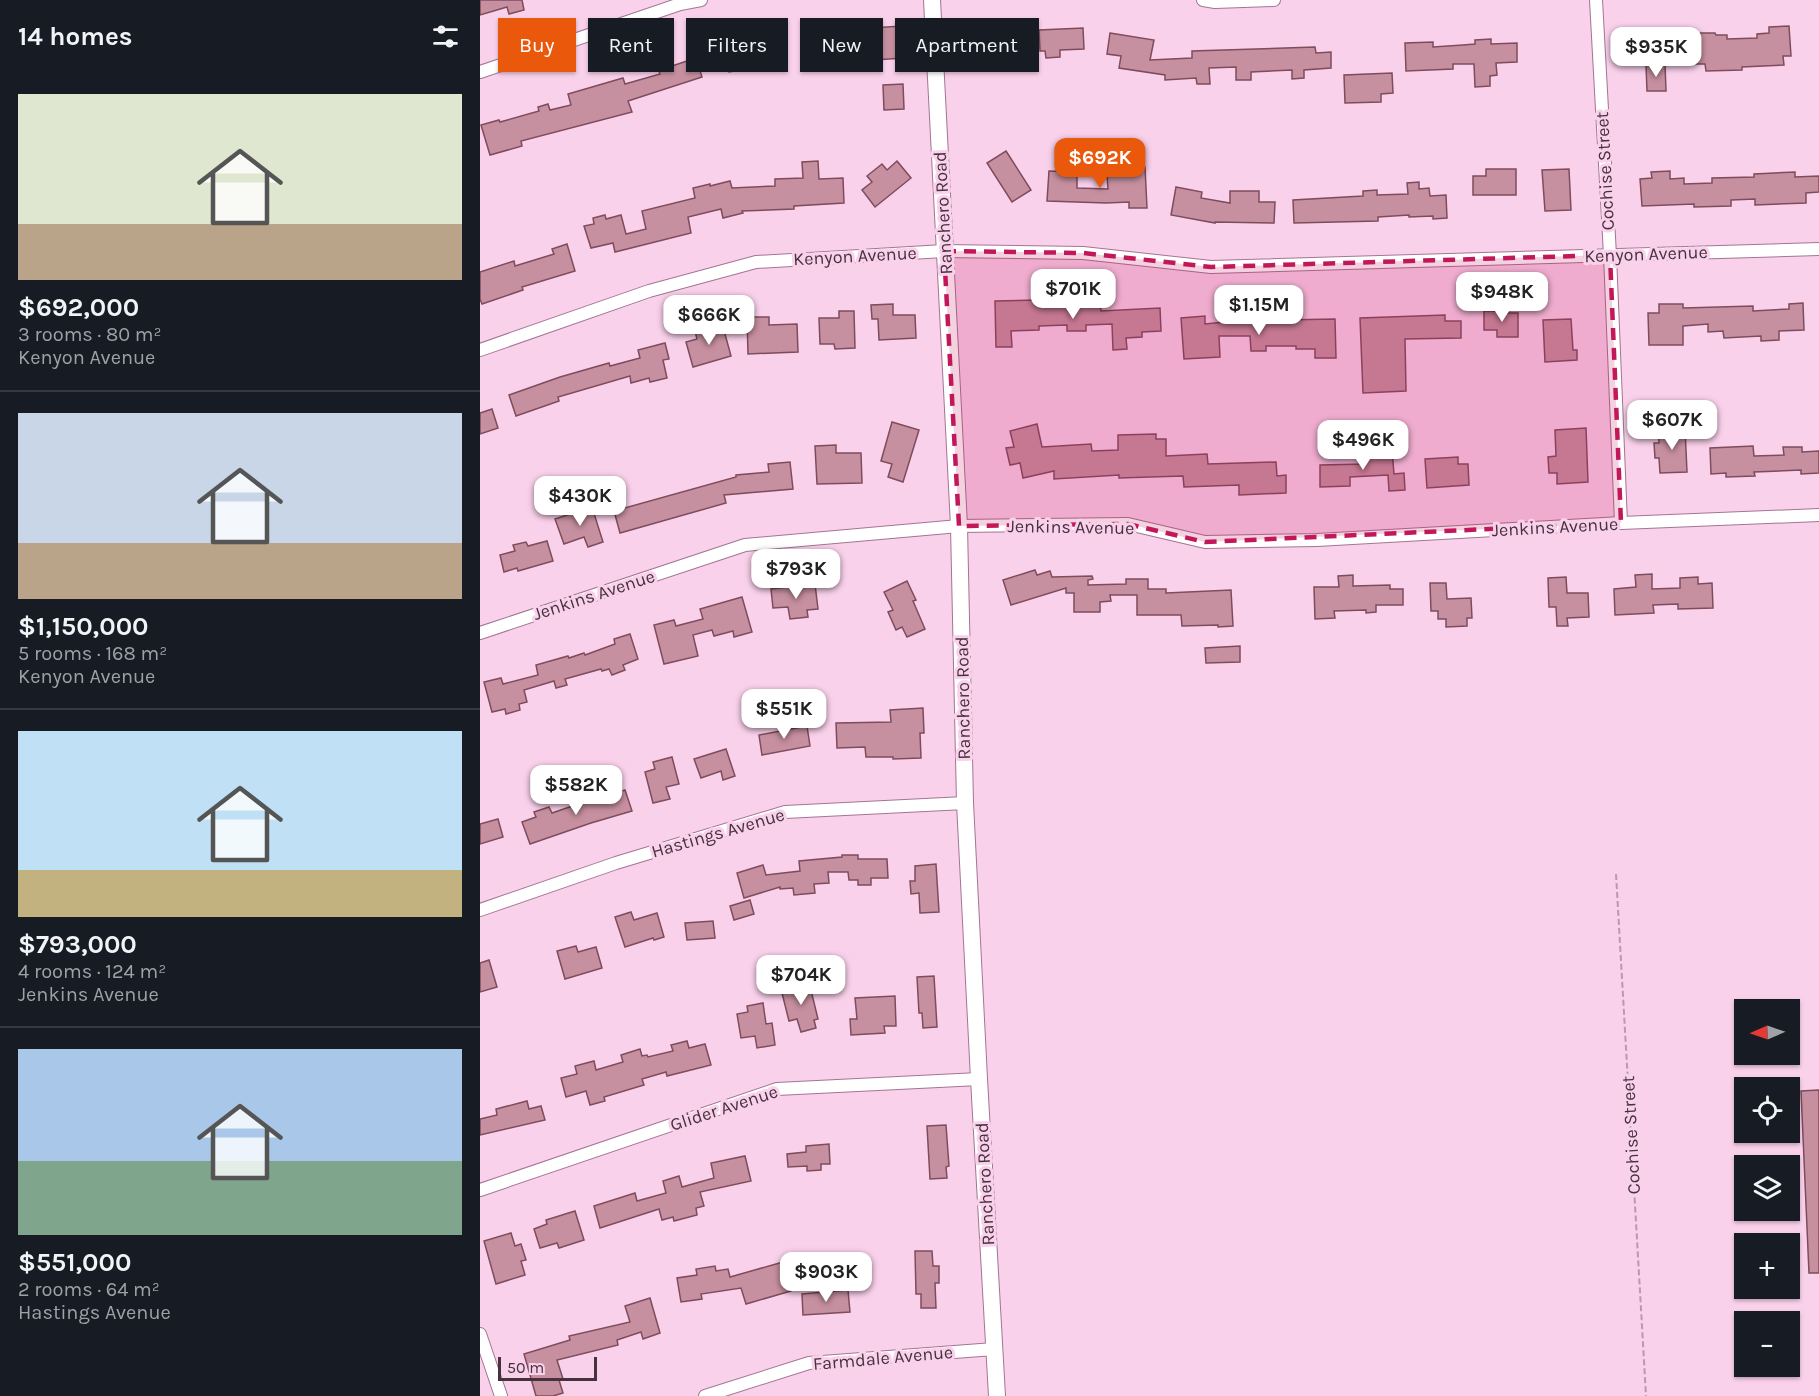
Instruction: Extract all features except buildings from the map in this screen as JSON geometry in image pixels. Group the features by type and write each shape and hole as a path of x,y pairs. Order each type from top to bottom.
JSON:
{"main road":[{"name":"Ranchero Road","path":"932,0 959,526 965,803 997,1396"}],"street":[{"path":"480,72 680,4 701,0"},
{"path":"1203,0 1215,2 1274,0"},
{"name":"Cochise Street","path":"1596,0 1610,255 1621,523"},
{"name":"Kenyon Avenue","path":"480,350 649,291 756,262 944,251 1083,253 1211,267 1819,249"},
{"name":"Jenkins Avenue","path":"480,633 745,545 959,526 1128,524 1205,542 1317,540 1621,523 1819,515"},
{"name":"Hastings Avenue","path":"480,910 616,864 785,812 965,803"},
{"name":"Glider Avenue","path":"480,1190 777,1089 979,1079"},
{"path":"480,1334 501,1396"},
{"name":"Farmdale Avenue","path":"705,1396 809,1363 994,1348"}],"path":[{"name":"Cochise Street","path":"1616,874 1646,1396"}],"highlighted area":[{"path":"944,251 1083,253 1211,267 1610,255 1621,523 1205,542 1128,524 959,526"}]}
